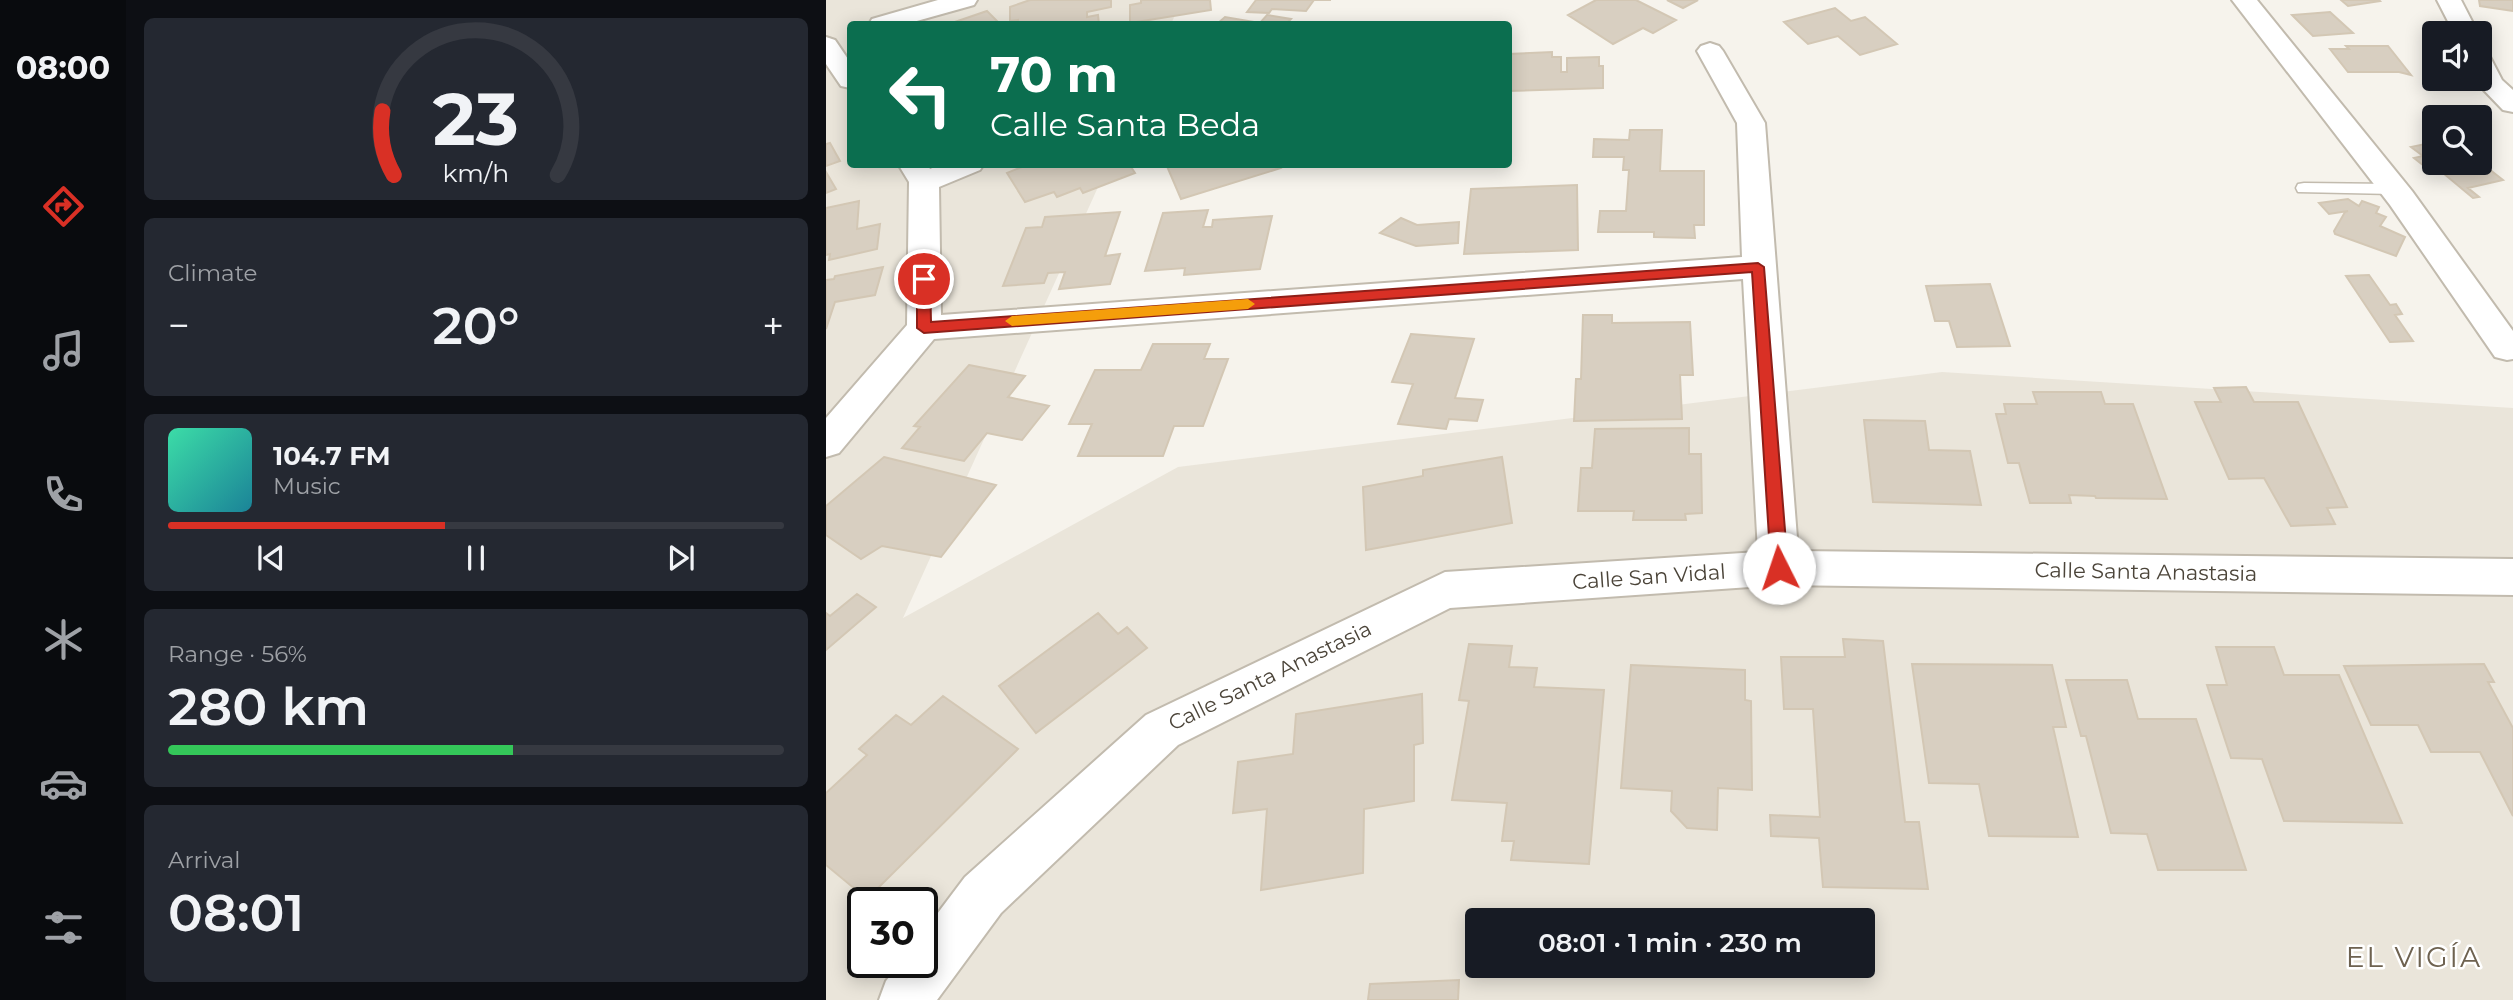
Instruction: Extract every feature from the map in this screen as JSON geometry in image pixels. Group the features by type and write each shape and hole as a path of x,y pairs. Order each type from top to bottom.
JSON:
{"street":[{"path":"892,21 965,0"},
{"path":"2244,0 2393,189 2507,348"},
{"path":"2449,0 2460,21"},
{"path":"847,34 826,43 847,74"},
{"path":"1710,51 1751,122 1779,568"},
{"path":"2492,85 2513,104"},
{"path":"826,443 924,328 918,173 947,168"},
{"path":"924,328 1758,267"},
{"name":"Calle Santa Anastasia","path":"1779,568 2513,577"},
{"name":"Calle San Vidal","path":"1535,584 1779,568"},
{"name":"Calle Santa Anastasia","path":"905,1000 983,895 1161,730 1445,590 1535,584"}],"lane":[{"path":"2304,188 2393,189"}],"shaded area":[{"path":"826,0 1182,0 1172,21 847,21 847,168 1107,168 903,618 1178,467 1942,372 2513,408 2513,1000 826,1000"}],"building":[{"path":"1030,0 1111,0 1111,7 1087,12 1087,17 1098,15 1099,21 1010,21 1010,7"},
{"path":"1141,0 1210,0 1211,10 1130,21 1130,5 1141,3"},
{"path":"1256,0 1314,0 1306,11 1272,9 1269,13 1247,12"},
{"path":"1596,0 1636,0 1676,20 1653,33 1643,28 1613,44 1568,15"},
{"path":"1667,0 1698,0 1683,8"},
{"path":"2341,0 2379,0 2380,1 2348,6"},
{"path":"2479,0 2513,0 2513,11 2480,6"},
{"path":"1835,8 1851,21 1865,17 1897,44 1860,55 1838,36 1808,44 1784,22"},
{"path":"987,11 997,21 958,21"},
{"path":"2330,12 2353,33 2313,36 2292,15"},
{"path":"1267,15 1291,19 1289,21 1262,21"},
{"path":"1225,17 1248,21 1220,21"},
{"path":"2346,46 2388,46 2411,75 2399,72 2348,72 2330,49 2349,49"},
{"path":"1552,52 1552,57 1561,57 1561,72 1567,72 1567,58 1599,57 1599,66 1603,66 1603,88 1512,91 1512,54"},
{"path":"1630,130 1662,130 1660,171 1704,171 1704,225 1694,225 1695,238 1654,237 1654,232 1598,232 1600,211 1626,211 1629,170 1623,170 1624,157 1593,157 1594,139 1629,140"},
{"path":"830,143 840,161 826,166 826,144"},
{"path":"2422,145 2422,155 2411,147"},
{"path":"2422,156 2422,164 2414,158"},
{"path":"1019,168 1132,168 1135,173 1083,193 1080,188 1057,197 1054,192 1025,202 1007,173"},
{"path":"1168,168 1281,168 1181,199"},
{"path":"2492,171 2503,180 2468,188 2479,197 2473,198 2445,175 2492,175"},
{"path":"826,172 836,189 826,193"},
{"path":"1577,185 1578,250 1464,254 1471,189"},
{"path":"2348,199 2359,206 2362,201 2379,207 2376,213 2386,217 2380,226 2405,237 2396,256 2335,234 2334,231 2348,211 2329,214 2319,203"},
{"path":"859,201 857,229 880,224 877,249 829,260 830,254 826,255 826,208"},
{"path":"1208,210 1203,227 1212,227 1213,220 1272,216 1260,269 1184,275 1185,268 1145,271 1163,213"},
{"path":"1120,212 1105,256 1120,254 1110,284 1059,289 1065,272 1048,273 1044,283 1003,286 1026,228 1042,227 1045,217"},
{"path":"1401,218 1417,225 1459,222 1458,243 1416,246 1380,233"},
{"path":"883,267 875,295 835,302 826,329 826,280"},
{"path":"2369,275 2390,305 2396,304 2402,314 2395,315 2413,341 2390,342 2346,276"},
{"path":"1990,284 2010,346 1957,347 1949,321 1935,321 1926,286"},
{"path":"1583,315 1612,315 1612,323 1690,322 1693,375 1680,375 1682,419 1574,421 1576,379 1581,379"},
{"path":"1411,334 1474,339 1455,398 1483,400 1477,421 1449,419 1446,429 1398,424 1413,384 1392,382"},
{"path":"1153,344 1210,344 1204,359 1228,359 1203,426 1174,426 1163,456 1078,456 1092,424 1069,424 1095,370 1141,370"},
{"path":"969,365 1025,376 1008,397 1049,406 1022,440 987,433 964,461 902,448 920,427 914,426"},
{"path":"2246,387 2254,402 2298,402 2347,507 2327,508 2335,524 2291,526 2264,478 2229,479 2195,402 2221,402 2214,388"},
{"path":"2033,392 2101,392 2105,404 2133,404 2167,499 2069,495 2071,503 2030,503 2019,463 2008,463 1996,414 2006,414 2004,404 2037,404"},
{"path":"1864,420 1925,421 1929,450 1970,451 1981,505 1873,502"},
{"path":"1689,428 1689,454 1701,454 1702,513 1685,514 1686,520 1633,520 1634,511 1578,511 1581,468 1592,468 1595,429"},
{"path":"884,457 996,485 941,557 882,546 861,559 826,535 826,506"},
{"path":"1502,457 1512,523 1366,550 1363,487 1423,476 1423,470"},
{"path":"857,594 876,607 826,650 826,613 830,616"},
{"path":"1098,613 1118,634 1127,627 1147,648 1036,733 999,686"},
{"path":"1843,639 1883,641 1905,822 1919,822 1928,889 1823,887 1819,838 1771,836 1770,815 1820,817 1813,709 1784,709 1781,657 1845,657"},
{"path":"1469,644 1512,646 1509,667 1537,668 1534,687 1604,690 1589,864 1511,860 1514,841 1502,841 1507,803 1452,800 1469,701 1459,700"},
{"path":"2216,647 2274,647 2284,675 2339,675 2402,823 2284,821 2262,759 2231,758 2207,685 2227,685"},
{"path":"1912,664 2052,665 2066,727 2053,727 2078,837 1989,836 1979,784 1929,783"},
{"path":"2484,664 2494,682 2488,682 2513,728 2513,816 2480,752 2431,752 2418,725 2371,725 2344,666"},
{"path":"1631,665 1745,670 1745,700 1751,701 1752,790 1718,788 1717,830 1687,828 1671,811 1672,791 1621,788"},
{"path":"2066,680 2127,680 2138,719 2196,719 2246,870 2158,870 2147,834 2111,833 2086,736 2081,736"},
{"path":"1422,694 1423,743 1414,745 1414,801 1364,809 1363,873 1261,890 1267,809 1233,813 1238,762 1293,754 1296,714"},
{"path":"943,696 1018,749 879,887 853,887 826,865 826,793 867,755 859,749 896,715 911,725"},
{"path":"1459,980 1458,1000 1368,1000 1370,984"}],"slow traffic":[{"path":"1012,321 1248,304"}],"district":[{"name":"EL VIGÍA","path":"2414,957"}],"route":[{"path":"924,279 924,328 1758,267 1779,568"}]}
